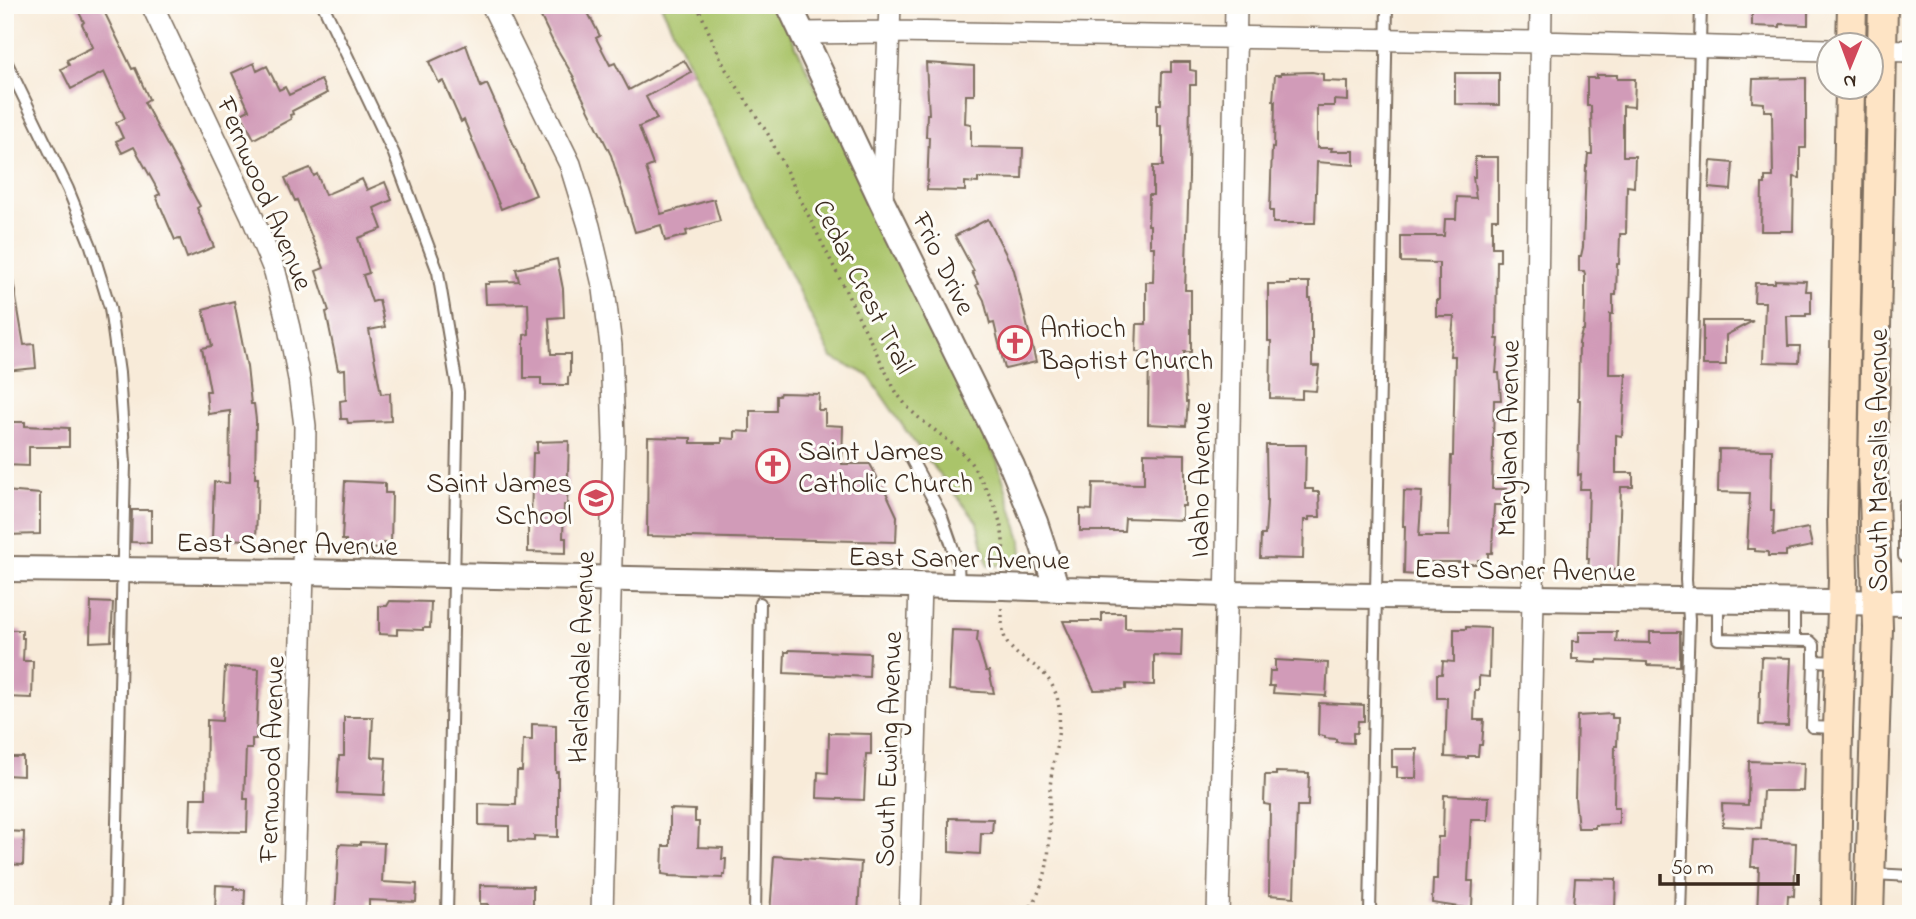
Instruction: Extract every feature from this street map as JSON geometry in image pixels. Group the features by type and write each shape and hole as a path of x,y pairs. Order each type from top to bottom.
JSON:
{"main road":[{"path":"1851,32 1852,5"},
{"name":"South Marsalis Avenue","path":"1879,32 1883,5"},
{"name":"South Marsalis Avenue","path":"1836,914 1839,728 1827,662 1842,603 1850,102"},
{"name":"South Marsalis Avenue","path":"1869,914 1877,556 1894,504 1873,464 1876,102"}],"street":[{"name":"Fernwood Avenue","path":"152,5 251,214 275,272 299,379 305,426 293,914"},
{"name":"Harlandale Avenue","path":"492,5 570,164 604,289 611,346 614,440 602,914"},
{"name":"Frio Drive","path":"789,5 1012,466 1035,522 1057,589"},
{"path":"882,202 891,5"},
{"name":"Idaho Avenue","path":"1218,914 1237,5"},
{"name":"Maryland Avenue","path":"1526,914 1541,5"},
{"path":"802,33 1539,42 1814,50"},
{"path":"1884,51 1911,51"},
{"name":"East Saner Avenue","path":"5,569 303,572 1225,594 1911,603"},
{"name":"South Ewing Avenue","path":"910,914 920,585"}],"lane":[{"path":"323,5 394,154 438,272 458,391 447,914"},
{"path":"1370,914 1387,5"},
{"path":"1680,914 1689,619 1687,601 1701,5"},
{"path":"5,59 68,189 90,246 110,308 119,373 125,464 115,914"},
{"path":"909,455 941,514 958,563 959,587"},
{"path":"1877,556 1908,557 1894,504"},
{"path":"1718,601 1718,639 1810,640 1827,662"},
{"path":"1794,602 1794,640"},
{"path":"755,914 760,603"},
{"path":"1870,874 1911,876"}],"path":[{"name":"Cedar Crest Trail","path":"697,5 725,68 768,134 902,400 923,422 966,456 986,489 999,514 1002,527 1003,570"},
{"path":"1002,604 1002,624 1007,643 1048,678 1057,697 1059,715 1050,789 1050,835 1046,864 1041,887 1025,914"}],"green space":[{"path":"661,5 776,5 998,462 1021,541 1022,555 1015,564 988,566 977,522 911,438 868,375 832,358"}],"building":[{"path":"75,5 101,5 149,99 144,102 200,206 197,208 214,247 187,258 180,239 175,240 156,196 160,194 134,147 122,153 116,141 123,138 116,123 125,118 104,72 71,89 61,69 69,65 67,60 93,47"},
{"path":"539,5 584,5 600,36 596,38 610,65 615,63 629,90 684,60 691,72 646,97 657,119 639,127 653,165 646,168 661,214 714,199 720,221 686,231 687,235 665,241 661,225 635,232 611,155 575,79 541,17 544,16"},
{"path":"1808,5 1808,25 1752,26 1752,6"},
{"path":"466,45 481,87 487,84 536,195 501,209 464,120 461,122 443,81 439,83 429,62"},
{"path":"1171,62 1190,62 1190,70 1196,71 1196,85 1190,85 1185,290 1191,290 1191,352 1184,352 1188,402 1186,426 1148,424 1149,352 1136,352 1137,324 1146,324 1146,282 1153,282 1154,247 1150,247 1148,225 1149,195 1153,195 1153,166 1163,166 1163,136 1161,126 1157,126 1157,104 1161,104 1162,72 1171,72"},
{"path":"254,63 257,71 267,66 279,90 285,87 289,95 321,80 327,93 292,111 291,119 254,139 241,114 249,110 232,73"},
{"path":"926,63 974,66 974,95 966,95 965,123 971,124 971,147 1023,148 1022,179 978,178 978,183 965,182 965,191 927,190 929,137 926,137 929,114"},
{"path":"1312,72 1323,74 1323,81 1348,82 1348,101 1334,100 1334,106 1317,106 1317,148 1354,151 1354,165 1317,162 1315,223 1273,223 1273,211 1270,211 1275,75"},
{"path":"1455,73 1499,73 1499,105 1455,104"},
{"path":"1597,75 1635,79 1634,107 1623,106 1623,156 1635,156 1634,187 1627,186 1626,234 1620,234 1616,295 1613,295 1613,314 1610,314 1609,374 1626,374 1622,436 1616,435 1616,473 1633,473 1633,487 1621,487 1618,570 1588,569 1589,489 1580,489 1581,474 1578,475 1579,343 1584,331 1585,303 1585,274 1584,271 1579,271 1579,256 1583,247 1586,166 1588,154 1592,154 1591,106 1587,106 1587,78 1597,78"},
{"path":"1806,78 1806,148 1800,148 1800,178 1794,177 1793,231 1761,231 1762,184 1765,184 1765,177 1773,177 1772,111 1764,111 1764,103 1752,102 1753,79"},
{"path":"1475,157 1498,157 1498,219 1492,219 1492,247 1500,247 1500,261 1497,261 1496,339 1499,339 1496,373 1499,373 1501,400 1494,400 1492,489 1507,489 1506,505 1494,505 1492,553 1488,553 1488,560 1478,560 1478,564 1417,562 1416,575 1404,574 1404,491 1422,492 1419,536 1449,536 1455,356 1450,356 1454,316 1436,316 1439,263 1401,262 1401,236 1444,236 1445,219 1456,219 1457,197 1476,198 1473,177"},
{"path":"1711,161 1733,163 1731,190 1709,188"},
{"path":"310,168 314,176 317,174 325,195 362,179 367,190 385,182 392,200 374,208 382,229 358,238 369,273 363,275 372,302 379,300 385,327 369,330 381,394 390,393 391,421 348,423 347,419 341,419 340,401 346,400 345,369 338,370 326,312 329,311 316,271 324,268 297,200 295,201 285,178"},
{"path":"988,219 1014,270 1036,362 1005,369 994,323 990,324 984,300 972,272 974,271 955,236"},
{"path":"557,259 563,289 564,317 549,318 551,354 570,354 570,376 568,385 541,385 541,378 524,378 524,335 529,334 528,303 486,304 485,284 519,281 516,269"},
{"path":"13,280 24,345 34,344 36,368 5,371 5,281"},
{"path":"1775,280 1806,281 1805,291 1811,291 1811,314 1787,316 1788,346 1800,346 1799,363 1763,362 1765,302 1754,302 1755,283 1775,283"},
{"path":"1309,282 1312,366 1319,366 1316,391 1302,390 1302,399 1270,398 1268,284"},
{"path":"234,301 256,420 256,540 212,539 214,482 229,483 230,411 208,414 206,391 210,391 202,348 212,346 203,309"},
{"path":"1703,321 1753,321 1726,335 1726,365 1703,365"},
{"name":"Saint James Catholic Church","path":"780,393 819,394 818,410 825,410 825,425 843,426 842,464 870,464 877,477 877,488 884,488 897,516 896,542 647,536 648,437 691,438 691,443 722,443 722,438 735,439 735,431 750,432 750,411 776,411 776,396"},
{"path":"5,422 25,422 25,426 69,428 69,447 29,447 29,466 5,465"},
{"path":"569,441 563,538 566,538 566,553 528,552 533,453 537,453 537,442"},
{"path":"1266,445 1306,445 1305,489 1319,492 1320,517 1304,520 1303,559 1260,558 1261,535 1265,535 1267,502"},
{"path":"1719,449 1772,450 1773,535 1808,528 1812,546 1786,551 1786,556 1768,556 1768,552 1747,549 1750,493 1718,492"},
{"path":"1144,453 1185,454 1185,506 1182,506 1182,520 1125,518 1124,531 1080,531 1080,509 1092,510 1093,483 1144,484"},
{"path":"345,481 385,483 385,493 392,493 391,544 383,543 383,549 345,550 346,540 342,540"},
{"path":"5,491 40,494 40,534 5,535"},
{"path":"132,510 151,510 151,543 131,542"},
{"path":"390,601 431,602 430,628 397,629 397,635 379,634 379,606 387,606"},
{"path":"91,602 113,603 111,641 90,642"},
{"path":"1102,613 1125,613 1125,628 1182,629 1181,656 1154,655 1154,685 1126,684 1126,689 1094,690 1063,621 1102,621"},
{"path":"1490,628 1489,677 1479,676 1479,690 1475,690 1474,720 1484,720 1482,745 1479,745 1478,756 1445,757 1447,698 1437,698 1437,674 1442,674 1443,661 1454,662 1454,629"},
{"path":"5,630 22,630 23,661 33,661 32,698 5,697"},
{"path":"952,630 978,631 977,641 994,693 949,690"},
{"path":"1579,632 1617,632 1616,642 1650,643 1650,632 1680,632 1680,666 1597,660 1597,663 1578,662 1578,659 1572,659 1572,641 1579,641"},
{"path":"785,652 870,653 869,677 784,673"},
{"path":"1761,657 1791,658 1788,726 1759,725"},
{"path":"1275,660 1328,663 1326,696 1273,693 1274,686 1269,686 1270,671 1275,671"},
{"path":"225,667 259,669 256,739 252,739 252,749 246,749 244,799 248,799 247,832 190,831 191,798 206,798 207,720 222,721"},
{"path":"1319,703 1364,705 1364,721 1358,721 1357,733 1353,733 1353,743 1336,742 1336,739 1318,735"},
{"path":"1612,714 1612,718 1618,718 1614,807 1619,807 1619,824 1578,828 1575,798 1577,716"},
{"path":"344,717 373,717 371,757 386,758 384,795 337,793 339,756 344,756"},
{"path":"532,724 556,725 558,837 534,836 534,841 509,840 509,826 479,825 479,804 516,805 517,771 522,771 523,740 532,740"},
{"path":"829,733 871,734 871,754 866,754 864,800 817,798 818,772 828,773"},
{"path":"1392,749 1417,749 1416,778 1397,778 1397,767 1392,767"},
{"path":"5,757 23,757 23,776 5,775"},
{"path":"1749,761 1804,763 1803,791 1763,791 1761,828 1723,826 1722,804 1748,805"},
{"path":"1276,772 1309,773 1308,806 1297,806 1294,897 1269,895 1270,805 1264,804 1265,775 1276,775"},
{"path":"1444,795 1489,797 1488,820 1471,820 1468,881 1473,881 1472,909 1432,903 1433,879 1437,879 1438,837 1443,837"},
{"path":"670,809 695,810 695,822 699,822 698,847 723,848 722,859 726,859 723,878 662,874 663,846 670,846"},
{"path":"949,818 993,819 992,833 981,833 980,854 949,852"},
{"path":"5,831 24,832 23,865 5,864"},
{"path":"1753,840 1796,843 1794,896 1788,895 1787,914 1757,914 1759,867 1751,867"},
{"path":"360,842 384,843 382,882 417,884 416,902 369,900 369,914 335,914 339,844 360,845"},
{"path":"774,856 861,862 858,914 770,914"},
{"path":"1575,878 1616,879 1615,909 1573,907"},
{"path":"216,885 245,890 244,914 215,914"},
{"path":"480,885 533,886 533,914 487,914 488,904 480,904"}],"place":[{"name":"Antioch Baptist Church","path":"1015,343"},
{"name":"Saint James Catholic Church","path":"773,466"},
{"name":"Saint James School","path":"596,498"}]}
